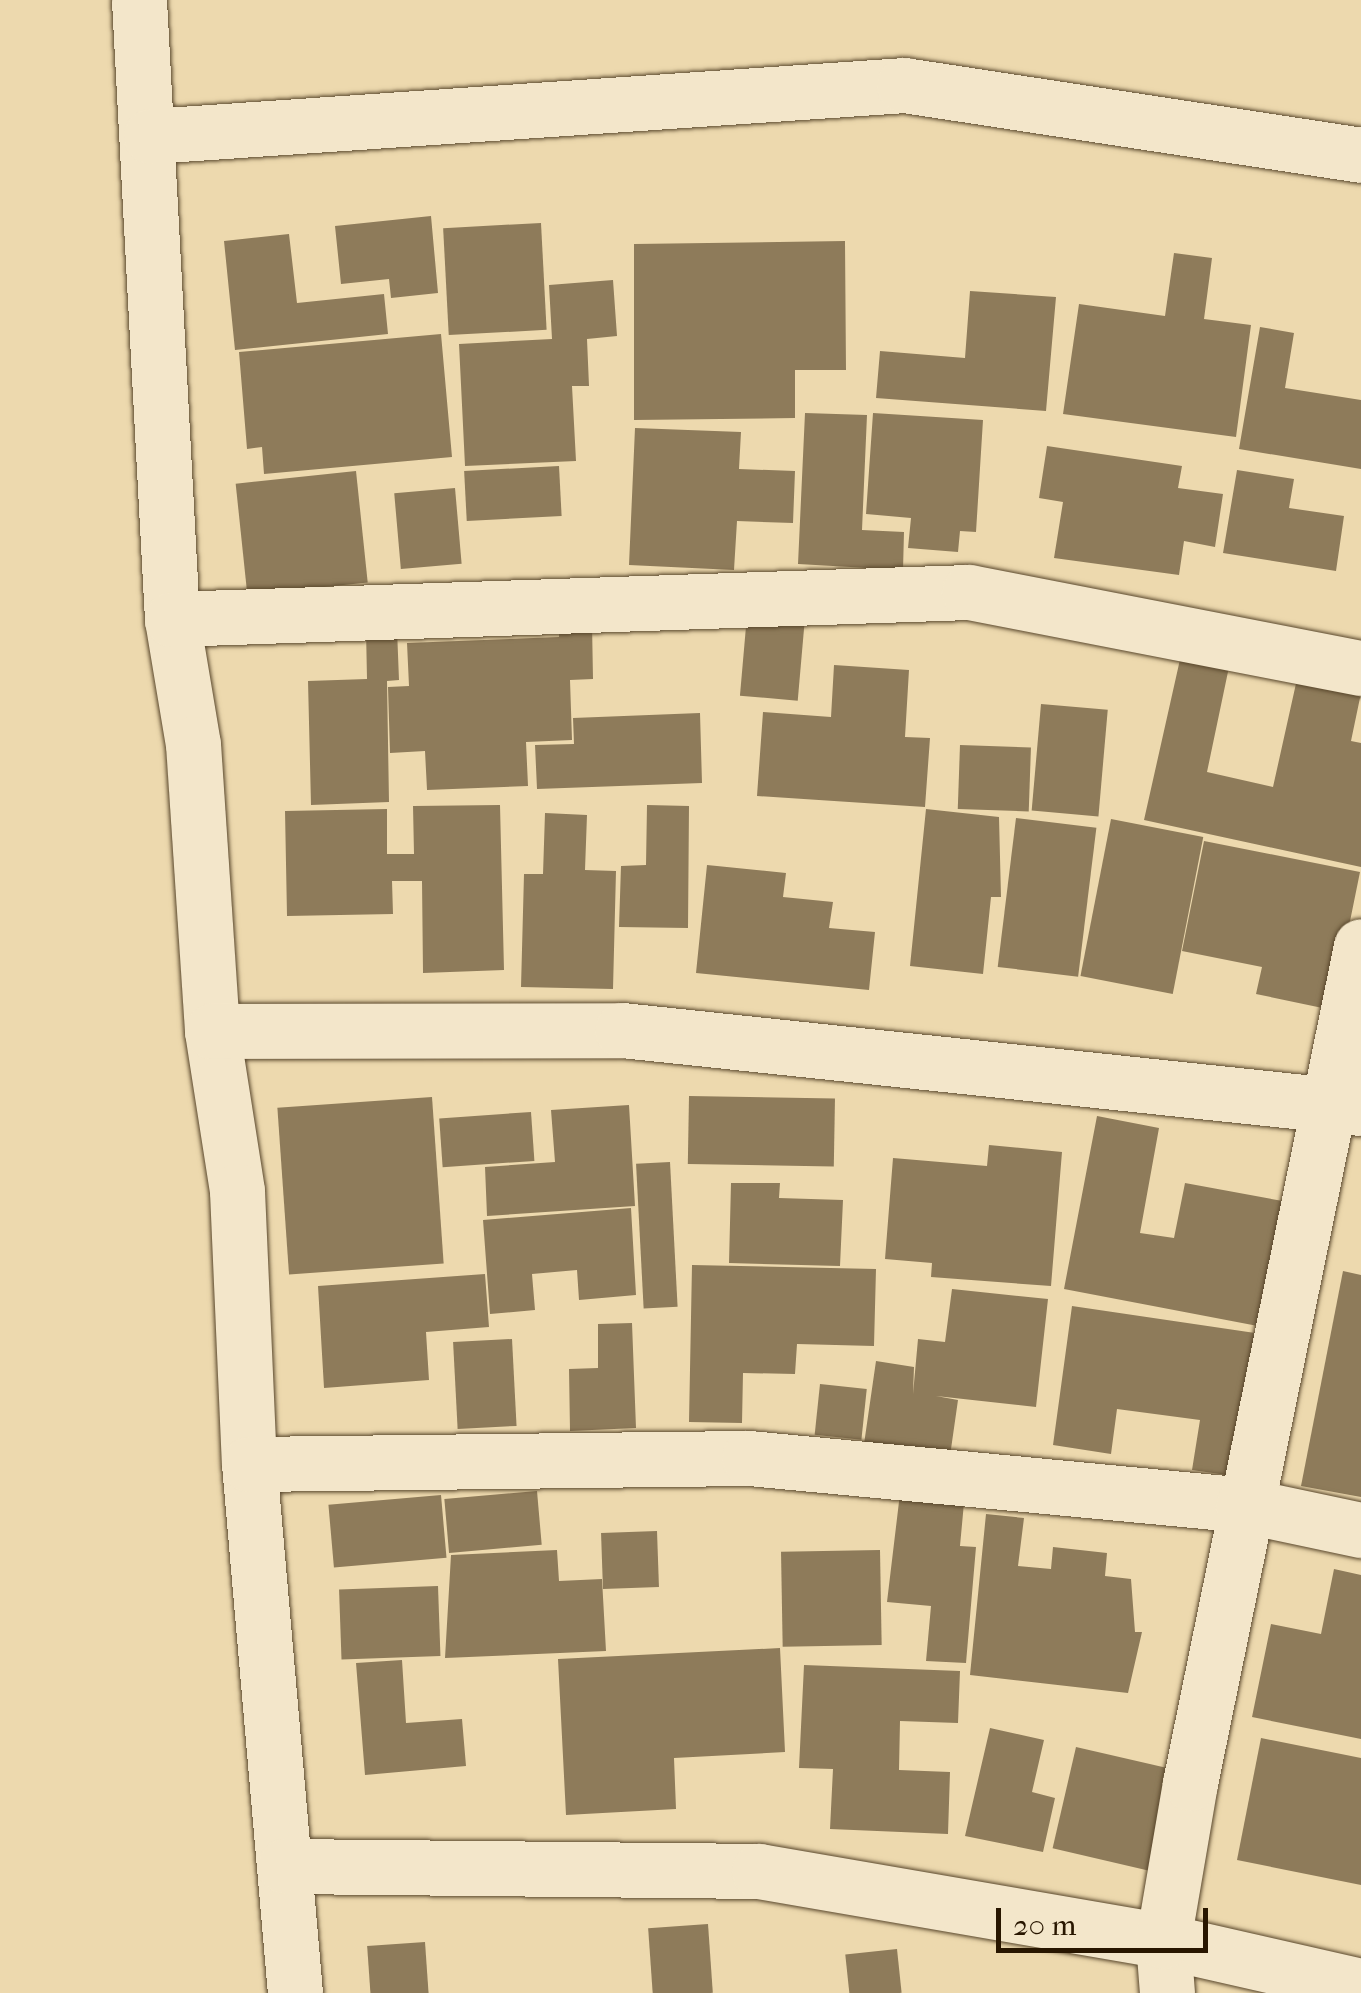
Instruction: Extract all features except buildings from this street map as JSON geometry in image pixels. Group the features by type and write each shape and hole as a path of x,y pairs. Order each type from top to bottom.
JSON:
{"street":[{"path":"139,0 150,136 172,619 193,744 212,1030 238,1191 249,1464 295,1993"},
{"path":"150,136 904,85 1361,155"},
{"path":"172,619 969,592 1361,668"},
{"path":"1165,1967 1243,1506 1345,1104 1361,946"},
{"path":"212,1030 622,1030 1345,1104"},
{"path":"249,1464 749,1458 1243,1506 1361,1530"},
{"path":"285,1866 760,1871 1165,1967 1361,1986"}]}
